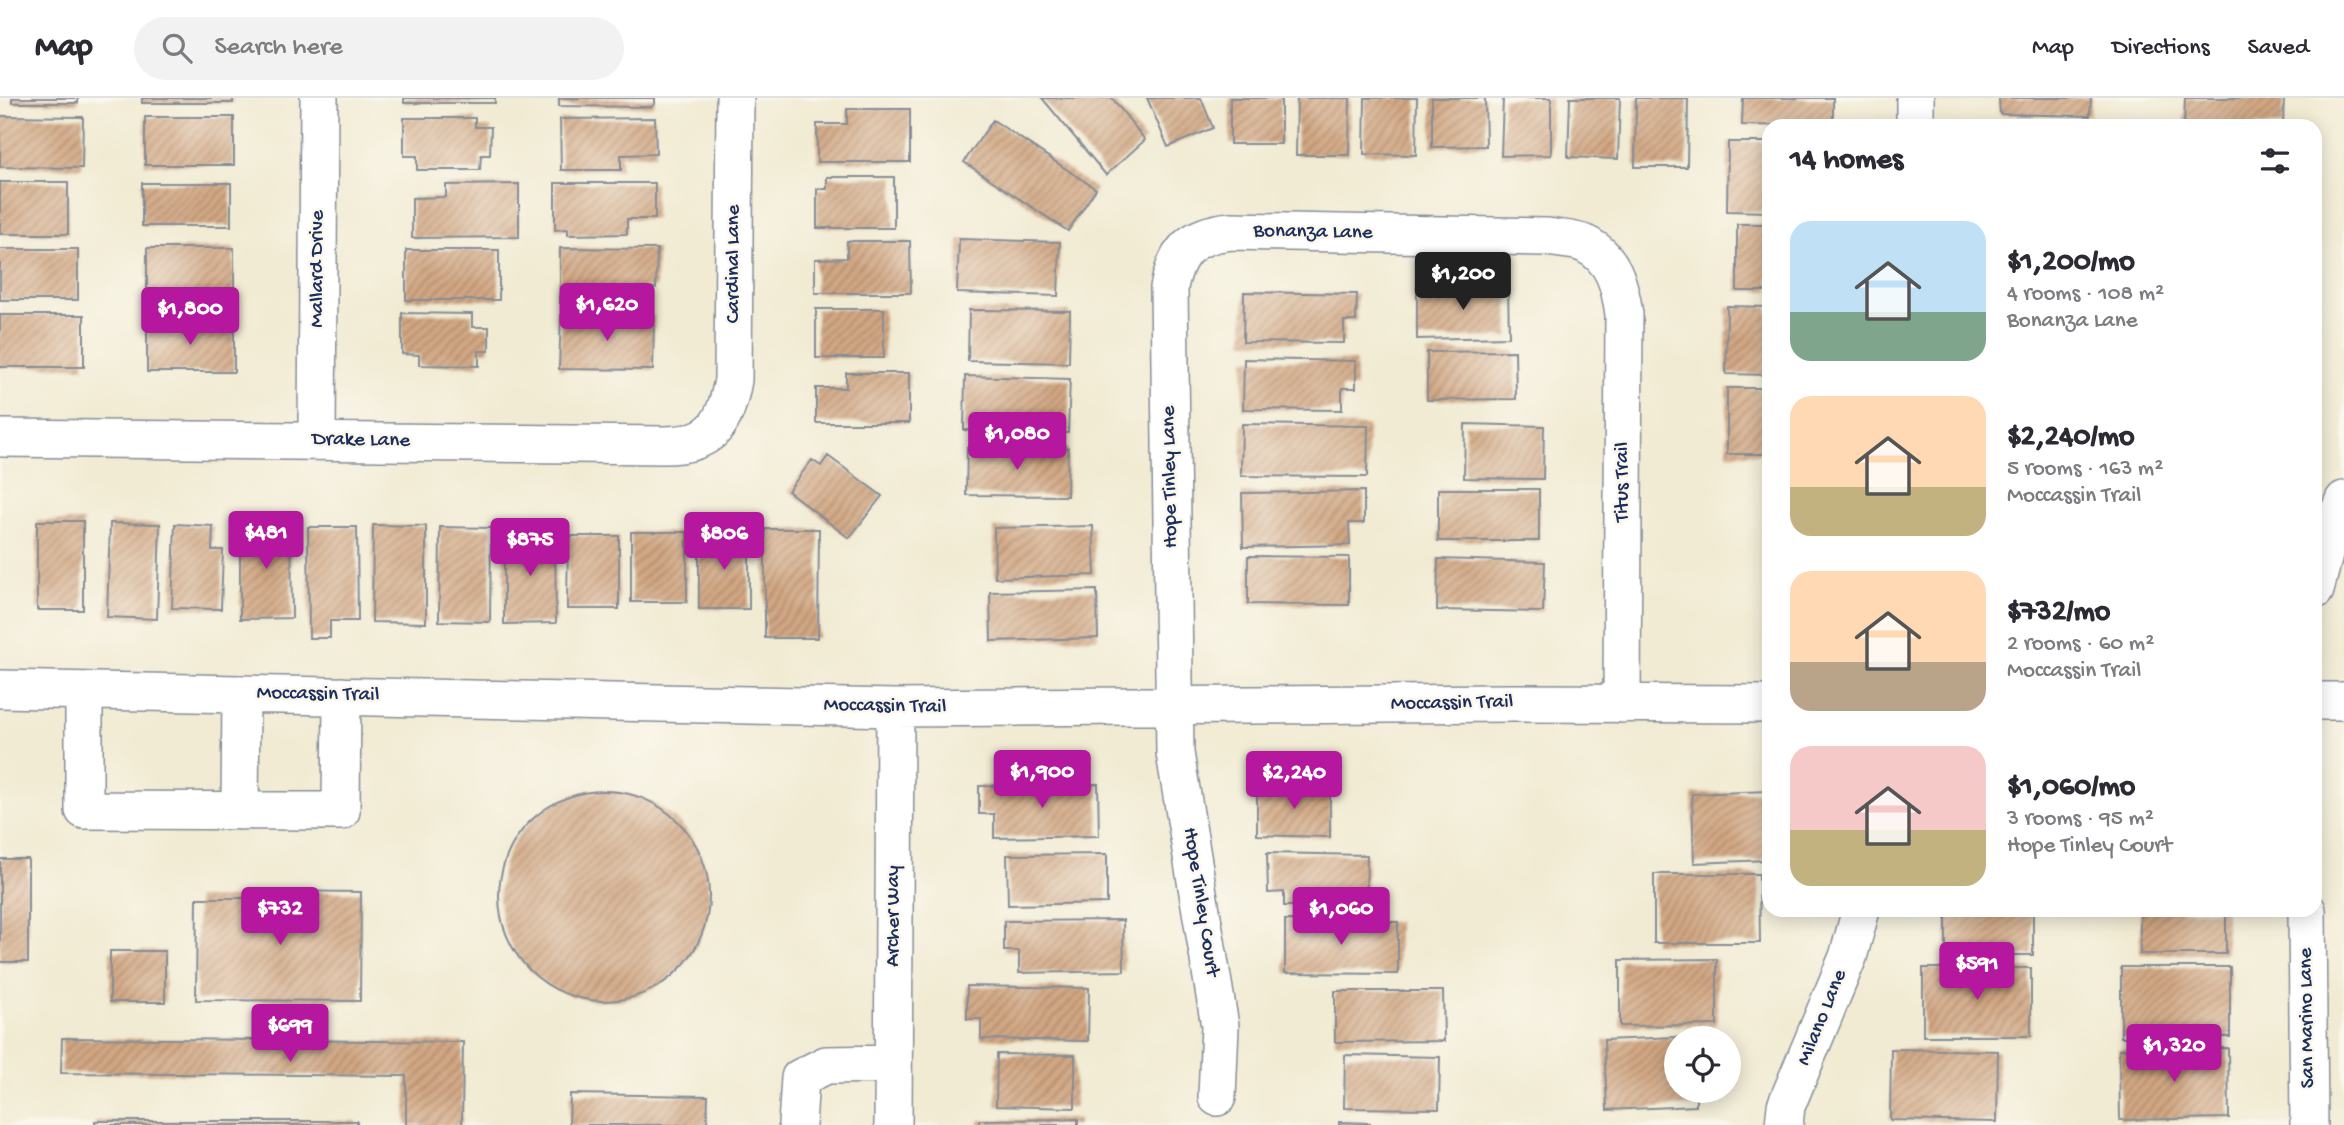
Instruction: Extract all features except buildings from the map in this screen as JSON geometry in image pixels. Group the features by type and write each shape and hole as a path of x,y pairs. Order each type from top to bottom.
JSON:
{"street":[{"name":"Mallard Drive","path":"317,440 318,98"},
{"name":"Cardinal Lane","path":"717,427 729,405 733,380 735,98"},
{"path":"1915,98 1915,119"},
{"name":"Bonanza Lane","path":"1183,251 1197,239 1213,233 1231,231 1547,237 1583,243 1609,264"},
{"name":"Hope Tinley Lane","path":"1175,707 1169,288 1172,272 1183,251"},
{"name":"Titus Trail","path":"1609,264 1620,285 1624,314 1622,704"},
{"name":"Drake Lane","path":"0,438 682,445 697,442 717,427"},
{"path":"2322,563 2328,539 2344,500"},
{"name":"Moccassin Trail","path":"0,689 895,708 1762,704"},
{"path":"84,691 84,810 341,811 342,696"},
{"path":"240,811 241,694"},
{"path":"2322,701 2344,701"},
{"name":"Hope Tinley Court","path":"1175,707 1176,759 1220,1026 1217,1097"},
{"name":"Archer Way","path":"893,1125 895,708"},
{"name":"Milano Lane","path":"1784,1125 1786,1106 1848,957 1859,917"},
{"name":"San Marino Lane","path":"2306,917 2309,1125"},
{"path":"797,1125 800,1077 826,1065 893,1064"}]}
